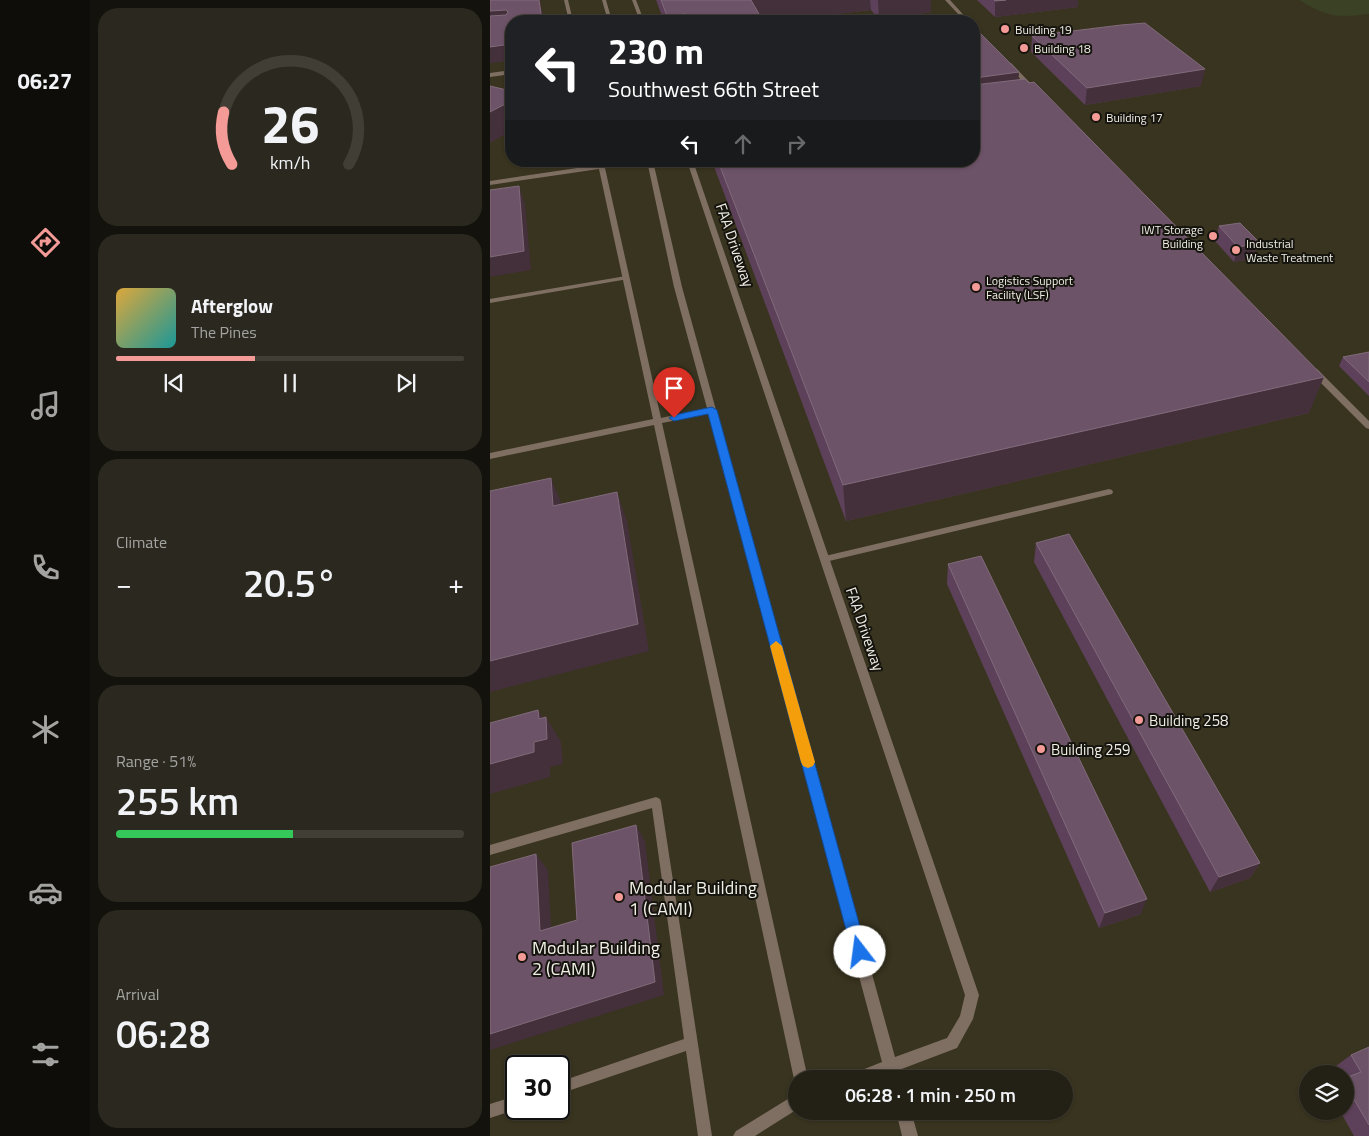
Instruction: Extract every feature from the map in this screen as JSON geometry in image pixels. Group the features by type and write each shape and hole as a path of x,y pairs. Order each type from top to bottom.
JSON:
{"street":[{"path":"604,0 608,15"},
{"path":"947,0 961,15"},
{"path":"1000,55 1040,96"},
{"path":"490,75 505,73"},
{"path":"490,183 589,167"},
{"path":"608,167 626,278 799,1070"},
{"path":"651,167 678,287 892,1070"},
{"name":"FAA Driveway","path":"692,167 972,995 966,1020 952,1043 899,1070"},
{"path":"1306,363 1369,426"},
{"path":"490,456 712,410"},
{"path":"742,1136 788,1107"},
{"path":"906,1120 910,1136"}],"lane":[{"path":"566,0 570,15"},
{"path":"634,0 640,15"},
{"path":"490,301 605,285 626,278"},
{"path":"825,559 1109,492"},
{"path":"490,850 656,802 705,1136"},
{"path":"570,1084 691,1043"},
{"path":"490,1111 505,1106"}],"shaded area":[{"path":"490,0 1369,0 1369,1136 490,1136"}],"green space":[{"path":"1299,0 1369,0 1369,14 1332,15 1317,10"}],"building":[{"path":"490,0 539,0 541,15 506,15 508,12 506,10 490,11"},
{"path":"661,0 751,0 760,15 685,14 667,15"},
{"path":"505,15 505,45 490,47 490,16"},
{"path":"1145,23 1205,69 1087,88 1032,36 1121,25"},
{"path":"980,33 1019,72 980,77"},
{"name":"Logistics Support Facility (LSF)","path":"1025,79 1029,83 1034,82 1324,377 843,485 720,167 980,167 980,84"},
{"path":"490,86 505,90 505,104 490,112"},
{"path":"519,186 524,251 490,257 490,190"},
{"path":"1240,223 1258,241 1253,242 1255,244 1238,247 1219,226"},
{"path":"1369,352 1369,382 1343,357"},
{"path":"551,478 553,506 617,492 638,624 490,661 490,491"},
{"path":"1069,534 1260,863 1219,877 1036,543"},
{"name":"Building 259","path":"981,556 1147,899 1105,913 948,564"},
{"path":"538,710 539,719 546,717 547,739 534,742 534,752 490,764 490,723"},
{"path":"636,825 655,982 490,1034 490,867 536,854 540,931 577,920 572,843"},
{"path":"1369,1047 1369,1125 1354,1099 1354,1075 1361,1072 1351,1055"}],"slow traffic":[{"path":"776,646 808,762"}],"place":[{"name":"Building 19","path":"1005,29"},
{"name":"Building 18","path":"1024,48"},
{"name":"Building 17","path":"1096,117"},
{"name":"IWT Storage Building","path":"1213,236"},
{"name":"Industrial Waste Treatment","path":"1236,250"},
{"name":"Logistics Support Facility (LSF)","path":"976,287"},
{"name":"Building 258","path":"1139,720"},
{"name":"Building 259","path":"1041,749"},
{"name":"Modular Building 1 (CAMI)","path":"619,897"},
{"name":"Modular Building 2 (CAMI)","path":"522,957"}],"route":[{"path":"674,418 712,410 860,952"}]}
